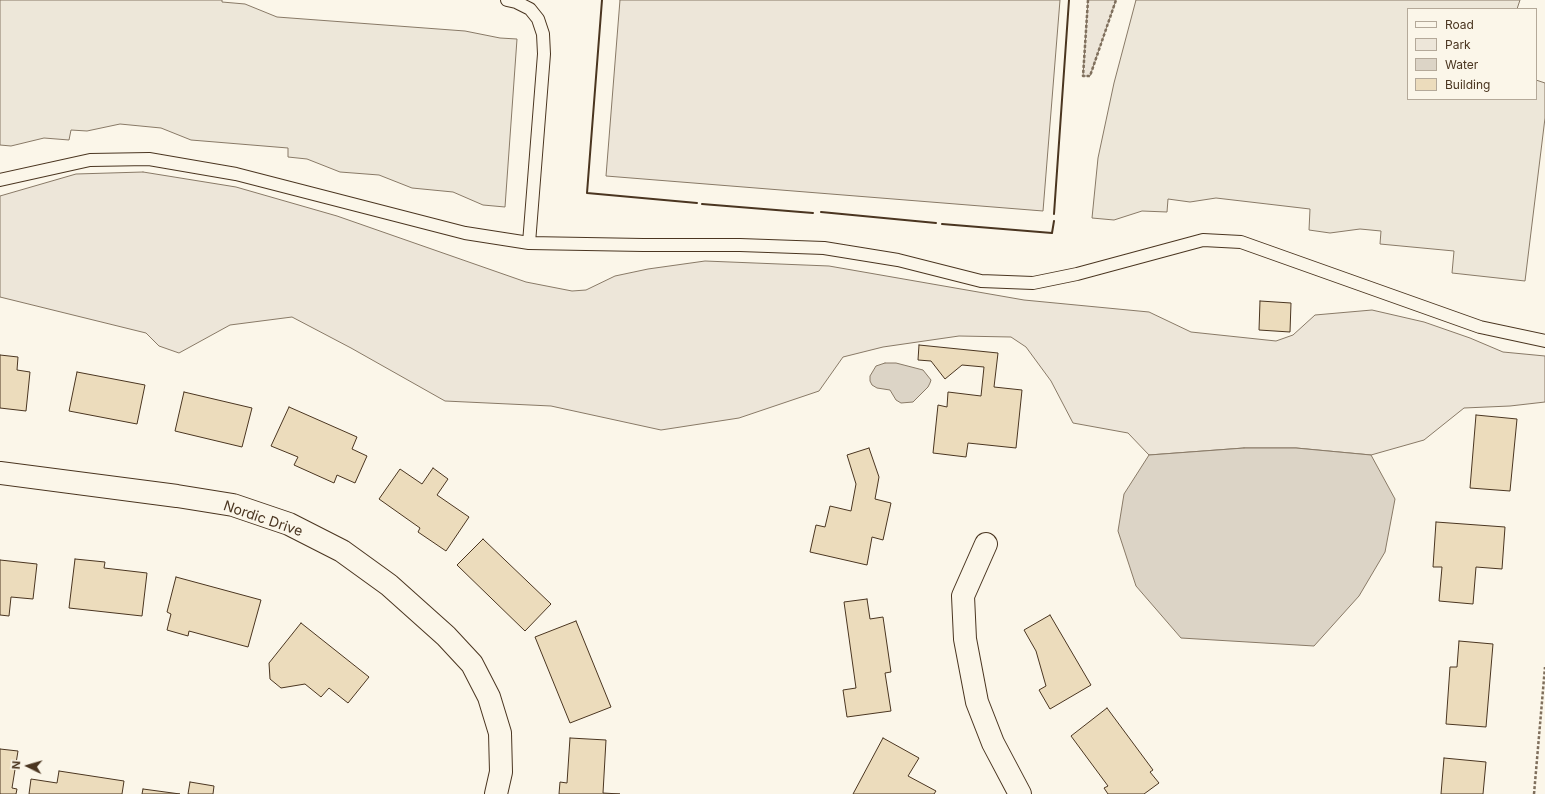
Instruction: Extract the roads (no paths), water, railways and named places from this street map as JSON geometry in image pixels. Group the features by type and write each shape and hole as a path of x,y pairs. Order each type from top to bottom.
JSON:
{"street":[{"name":"Nordic Drive","path":"0,473 178,496 233,505 289,524 342,550 389,586 446,636 472,664 489,697 500,733 501,772 496,794"},
{"path":"986,544 963,596 964,639 977,702 993,743 1020,794"}],"lane":[{"path":"507,0 516,2 530,9 538,19 543,34 544,54 529,243"},
{"path":"0,180 90,160 149,159 236,174 465,233 529,243 643,246 740,245 824,248 898,260 981,281 1032,283 1077,274 1203,240 1241,242 1480,327 1545,341"}],"water":[{"path":"885,363 896,363 923,370 931,380 928,387 913,402 901,403 896,400 890,390 877,388 872,385 870,381 870,376 876,366"},
{"path":"1244,448 1296,448 1371,455 1395,499 1385,552 1359,596 1314,646 1181,638 1136,586 1118,531 1124,494 1149,455"}]}
